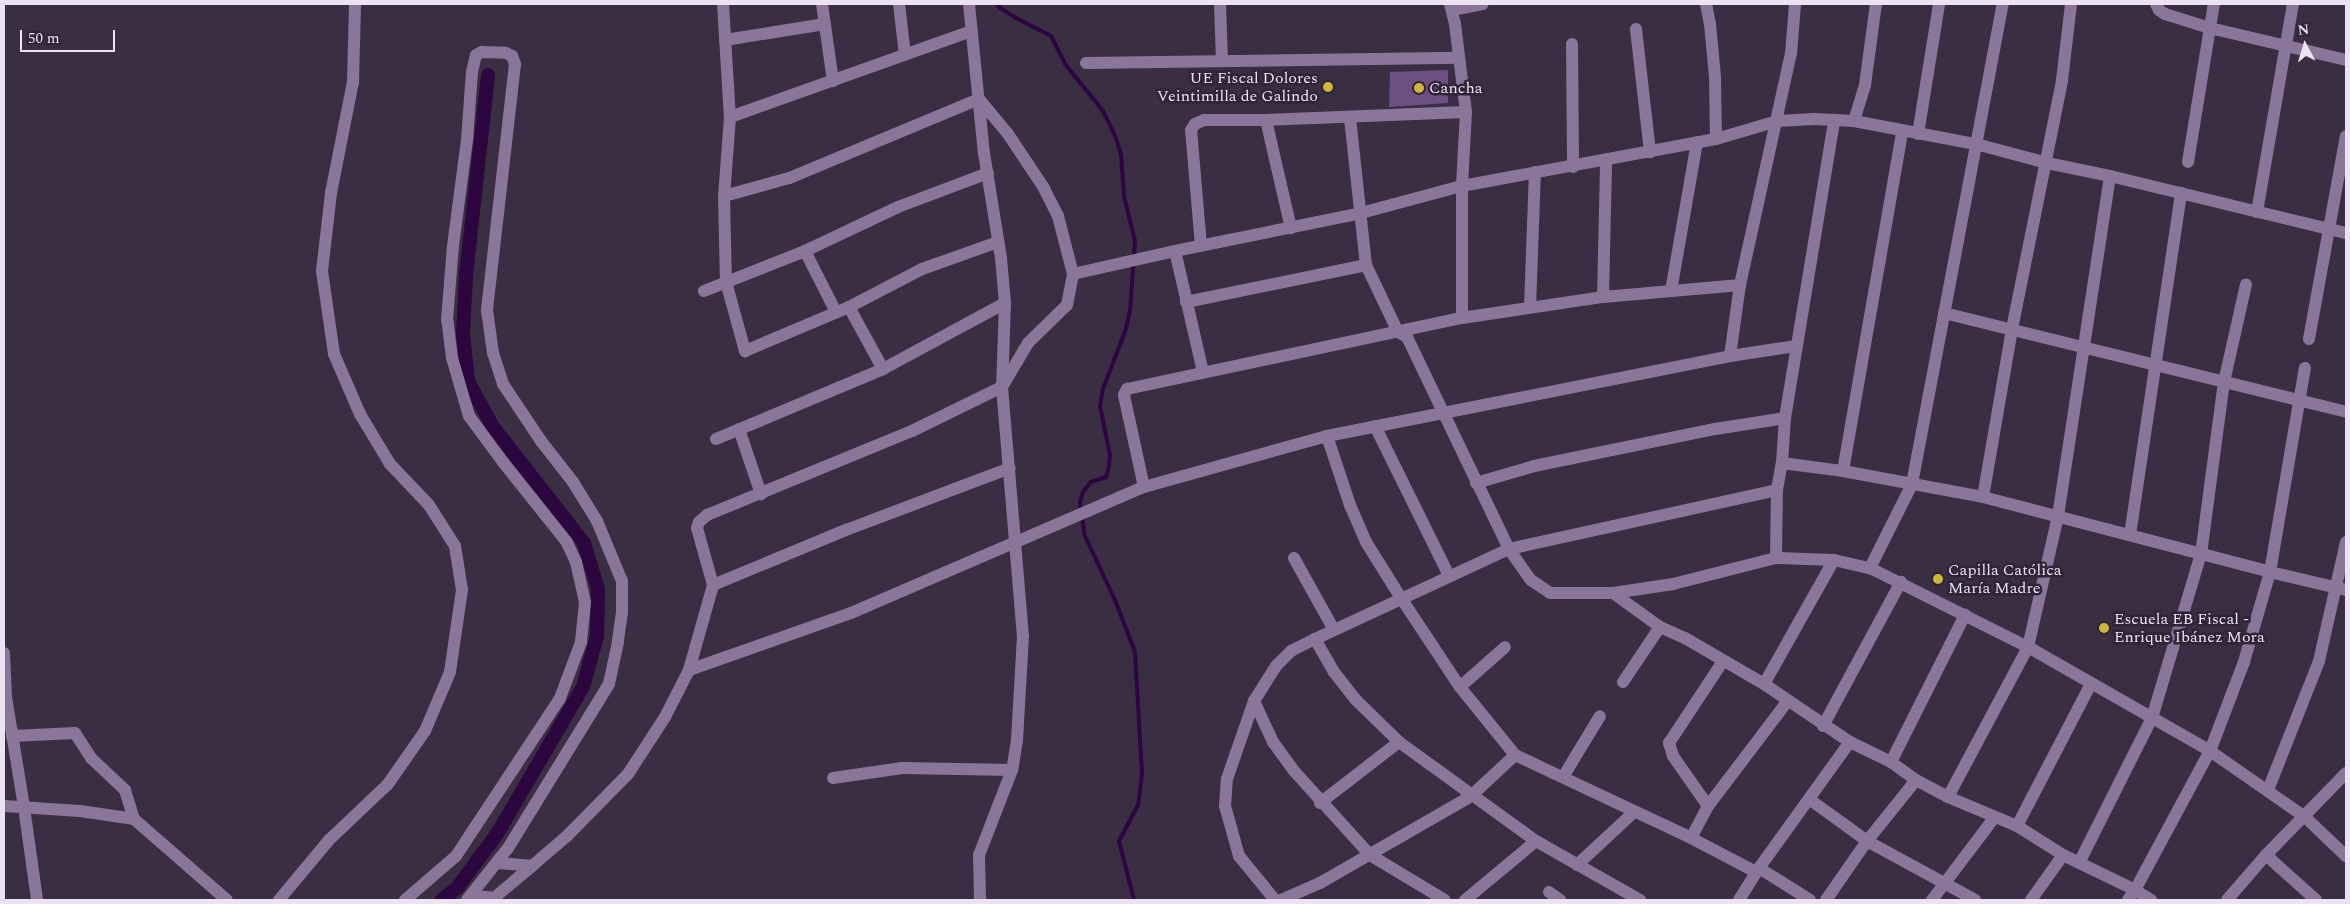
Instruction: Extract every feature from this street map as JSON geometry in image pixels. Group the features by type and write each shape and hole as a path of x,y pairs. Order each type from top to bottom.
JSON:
{"street":[{"path":"279,900 330,840 388,784 424,731 450,672 462,590 455,546 429,505 390,464 360,414 334,354 322,271 331,193 353,82 355,4"},
{"path":"723,4 730,117 724,196 726,282 744,351 849,307 922,269 998,242"},
{"path":"822,4 833,81"},
{"path":"899,4 905,55"},
{"path":"969,4 979,100 1005,303 1002,387 1016,542 1022,636 1017,740 1012,770 979,855 980,900"},
{"path":"1220,4 1222,61"},
{"path":"1462,318 1462,186 1466,112 1451,7 1482,4"},
{"path":"1706,4 1710,24 1715,77 1716,138"},
{"path":"1730,356 1740,285 1791,54 1795,4"},
{"path":"1854,122 1865,84 1876,4"},
{"path":"1918,134 1939,4"},
{"path":"1870,568 1912,484 2002,4"},
{"path":"1983,497 2012,330 2062,80 2071,4"},
{"path":"2156,4 2159,10 2165,14 2210,28 2346,60"},
{"path":"2188,162 2214,4"},
{"path":"2252,211 2287,46 2293,4"},
{"path":"725,40 825,24"},
{"path":"1636,29 1650,152"},
{"path":"730,117 971,31"},
{"path":"1572,44 1572,167"},
{"path":"405,900 456,856 560,698 581,642 585,602 576,562 566,541 469,416 452,358 447,320 453,246 460,178 467,140 472,72 476,55 482,52 506,53 512,56 515,64 487,310 493,353 503,384 541,441 573,482 597,521 622,581 618,642 608,684 499,863 470,898"},
{"path":"1086,63 1459,58"},
{"path":"724,196 789,178 979,100"},
{"path":"470,898 494,898 567,836 628,774 665,717 689,670 713,585 696,528 699,522 707,515 912,431 1002,387 1028,343 1067,306 1073,274 1058,216 1044,188 1008,134 979,100"},
{"path":"1201,246 1190,130 1195,124 1204,120 1350,118 1466,112"},
{"path":"1350,118 1366,266 1398,332 1407,337 1509,549 1531,580 1550,593 1613,593 1673,584 1776,558 1834,560 1870,568 2028,646 2210,751 2305,817 2346,856"},
{"path":"1073,274 1361,213 1462,186 1650,152 1716,138 1777,121 1814,119 1854,122 1976,144 2046,163 2110,176 2346,233"},
{"path":"1266,120 1291,228"},
{"path":"1776,558 1777,490 1782,463 1785,418 1834,121"},
{"path":"1843,471 1902,132"},
{"path":"2309,339 2346,136"},
{"path":"1671,291 1697,142"},
{"path":"1603,297 1606,160"},
{"path":"1530,307 1535,172"},
{"path":"704,291 805,252 898,207 988,173"},
{"path":"1948,797 2028,646 2058,516 2082,347 2110,176"},
{"path":"2130,535 2181,193"},
{"path":"1175,251 1203,372"},
{"path":"805,252 836,312"},
{"path":"1186,302 1366,266"},
{"path":"2079,863 2152,718 2201,554 2224,382 2246,284"},
{"path":"1144,488 1125,392 1128,389 1462,318 1603,297 1740,285"},
{"path":"716,439 883,369 1005,303"},
{"path":"849,307 883,369"},
{"path":"1944,313 2346,412"},
{"path":"689,670 851,613 1144,488 1327,436 1730,356 1796,346"},
{"path":"2132,895 2210,751 2244,662 2270,572 2305,368"},
{"path":"1476,482 1534,466 1723,428 1785,418"},
{"path":"1375,426 1449,576"},
{"path":"739,430 761,494"},
{"path":"1327,436 1350,505 1366,542 1460,687 1515,754 1758,870 1810,900"},
{"path":"1782,463 1843,471 1983,497 2342,589"},
{"path":"713,585 846,530 1010,468"},
{"path":"1275,900 1239,856 1225,806 1227,779 1254,701 1276,666 1291,651 1509,549 1777,490"},
{"path":"2268,790 2319,661 2342,589 2346,542"},
{"path":"1294,558 1334,630"},
{"path":"1764,684 1834,560"},
{"path":"1823,726 1901,582"},
{"path":"1613,593 1660,627 1686,638 1764,684 1823,726 1850,742 1891,762 1916,780 1994,818 2017,826 2063,856 2079,863 2132,895 2151,900"},
{"path":"1891,762 1965,615"},
{"path":"1623,682 1660,627"},
{"path":"1315,639 1334,672 1355,699 1399,742 1471,796 1536,841 1640,900"},
{"path":"1460,687 1505,647"},
{"path":"4,653 6,697 24,806 36,900"},
{"path":"1708,806 1673,756 1669,743 1723,661"},
{"path":"2017,826 2091,684"},
{"path":"1254,701 1274,742 1320,803 1370,855 1445,900"},
{"path":"1691,838 1708,806 1787,702"},
{"path":"1564,777 1600,716"},
{"path":"12,736 76,734 91,758 125,790 134,819 227,900"},
{"path":"1320,803 1399,742"},
{"path":"1739,900 1758,870 1850,742"},
{"path":"1281,900 1320,883 1471,796 1515,754"},
{"path":"833,778 902,768 1012,770"},
{"path":"1826,900 1866,841 1916,780"},
{"path":"2234,898 2266,855 2344,780"},
{"path":"1809,799 1866,841 1975,900"},
{"path":"4,806 80,811 134,819"},
{"path":"1577,865 1634,812"},
{"path":"1932,900 1994,818"},
{"path":"1465,900 1536,841"},
{"path":"2266,855 2316,900"},
{"path":"2030,900 2063,856"},
{"path":"499,863 532,866"},
{"path":"1549,892 1560,900"}],"shaded area":[{"name":"Cancha","path":"1448,70 1448,103 1389,107 1390,72"}],"waterway":[{"path":"997,4 1016,18 1051,36 1065,64 1103,111 1116,138 1121,155 1124,196 1135,241 1130,311 1126,329 1103,389 1100,406 1110,455 1109,466 1106,477 1091,482 1083,492 1080,502 1085,536 1115,600 1135,652 1142,774 1138,805 1119,841 1134,900"},
{"path":"442,900 457,888 497,834 583,687 597,636 598,589 584,543 493,427 468,381 463,334 466,275 488,75"}],"place":[{"name":"UE Fiscal Dolores Veintimilla de Galindo","path":"1328,87"},
{"name":"Cancha","path":"1419,88"},
{"name":"Capilla Católica María Madre","path":"1938,579"},
{"name":"Escuela EB Fiscal - Enrique Ibánez Mora","path":"2104,628"}]}
